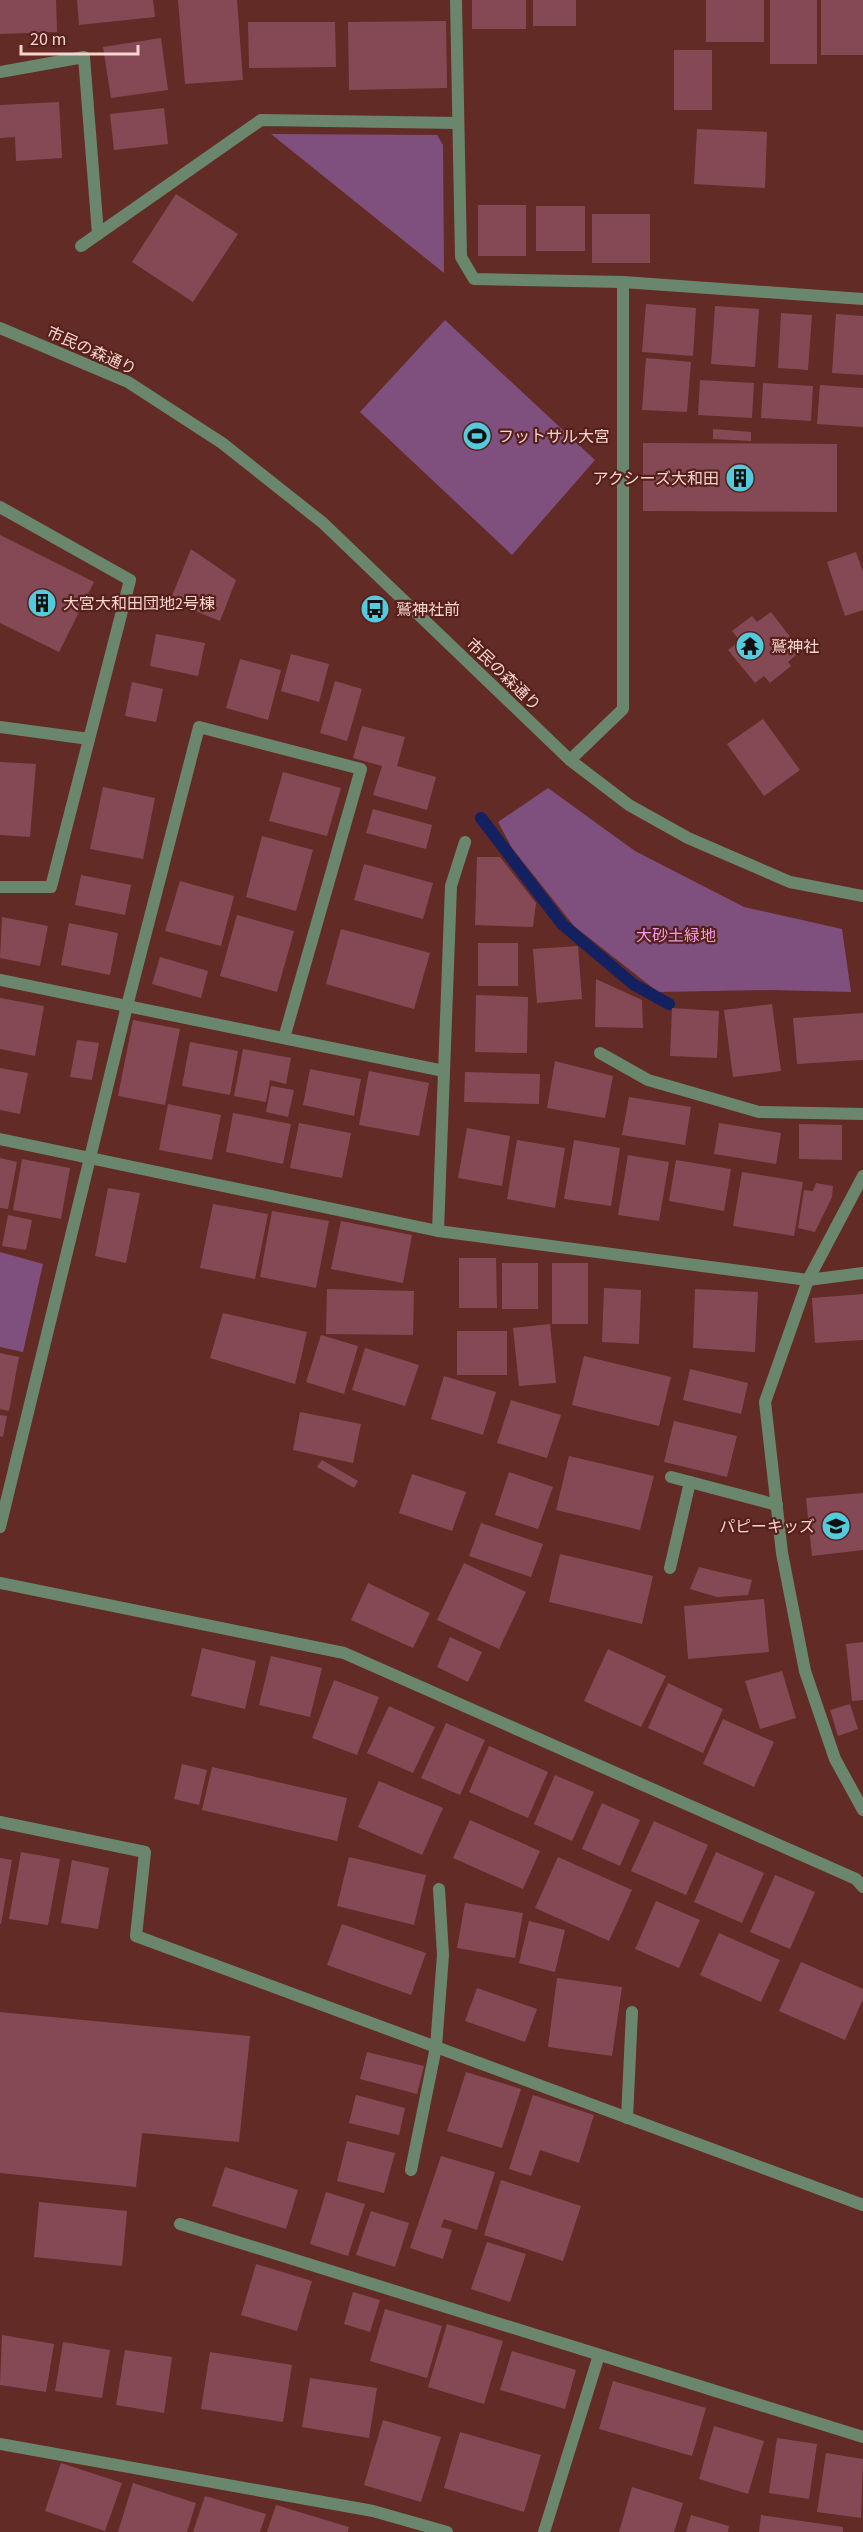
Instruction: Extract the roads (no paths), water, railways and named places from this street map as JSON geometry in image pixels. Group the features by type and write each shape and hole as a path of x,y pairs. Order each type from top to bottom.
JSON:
{"street":[{"path":"456,0 461,257 474,279 623,282 863,299"},
{"path":"0,72 84,57 98,234"},
{"path":"81,246 261,120 458,123"},
{"path":"570,760 623,709 623,282"},
{"name":"市民の森通り","path":"0,328 128,382 222,443 323,523 570,760 629,805 688,838 790,882 863,896"},
{"path":"0,507 130,580 51,887 0,887"},
{"path":"0,1527 127,1006 199,727 361,769 284,1038"},
{"path":"0,728 89,739"},
{"path":"438,1231 451,886 465,842"},
{"path":"0,980 444,1071"},
{"path":"600,1053 648,1080 759,1112 863,1114"},
{"path":"0,1138 438,1231 808,1280 863,1273"},
{"path":"863,1176 808,1280 765,1402 782,1553 805,1671 835,1758 863,1810"},
{"path":"671,1477 777,1505"},
{"path":"670,1568 690,1482"},
{"path":"0,1583 344,1653 861,1879"},
{"path":"0,1822 145,1852 136,1936 863,2205"},
{"path":"411,2170 436,2047 443,1955 439,1889"},
{"path":"627,2118 632,2012"},
{"path":"180,2224 863,2437"},
{"path":"544,2532 599,2355"},
{"path":"0,2444 373,2511 447,2532"}],"waterway":[{"path":"481,818 562,924 633,984 669,1004"}],"place":[{"name":"フットサル大宮","path":"477,436"},
{"name":"アクシーズ大和田","path":"740,478"},
{"name":"大宮大和田団地2号棟","path":"42,603"},
{"name":"鷲神社前","path":"375,609"},
{"name":"鷲神社","path":"750,646"},
{"name":"パピーキッズ","path":"836,1526"}],"park label":[{"name":"大砂土緑地","path":"676,935"}]}
